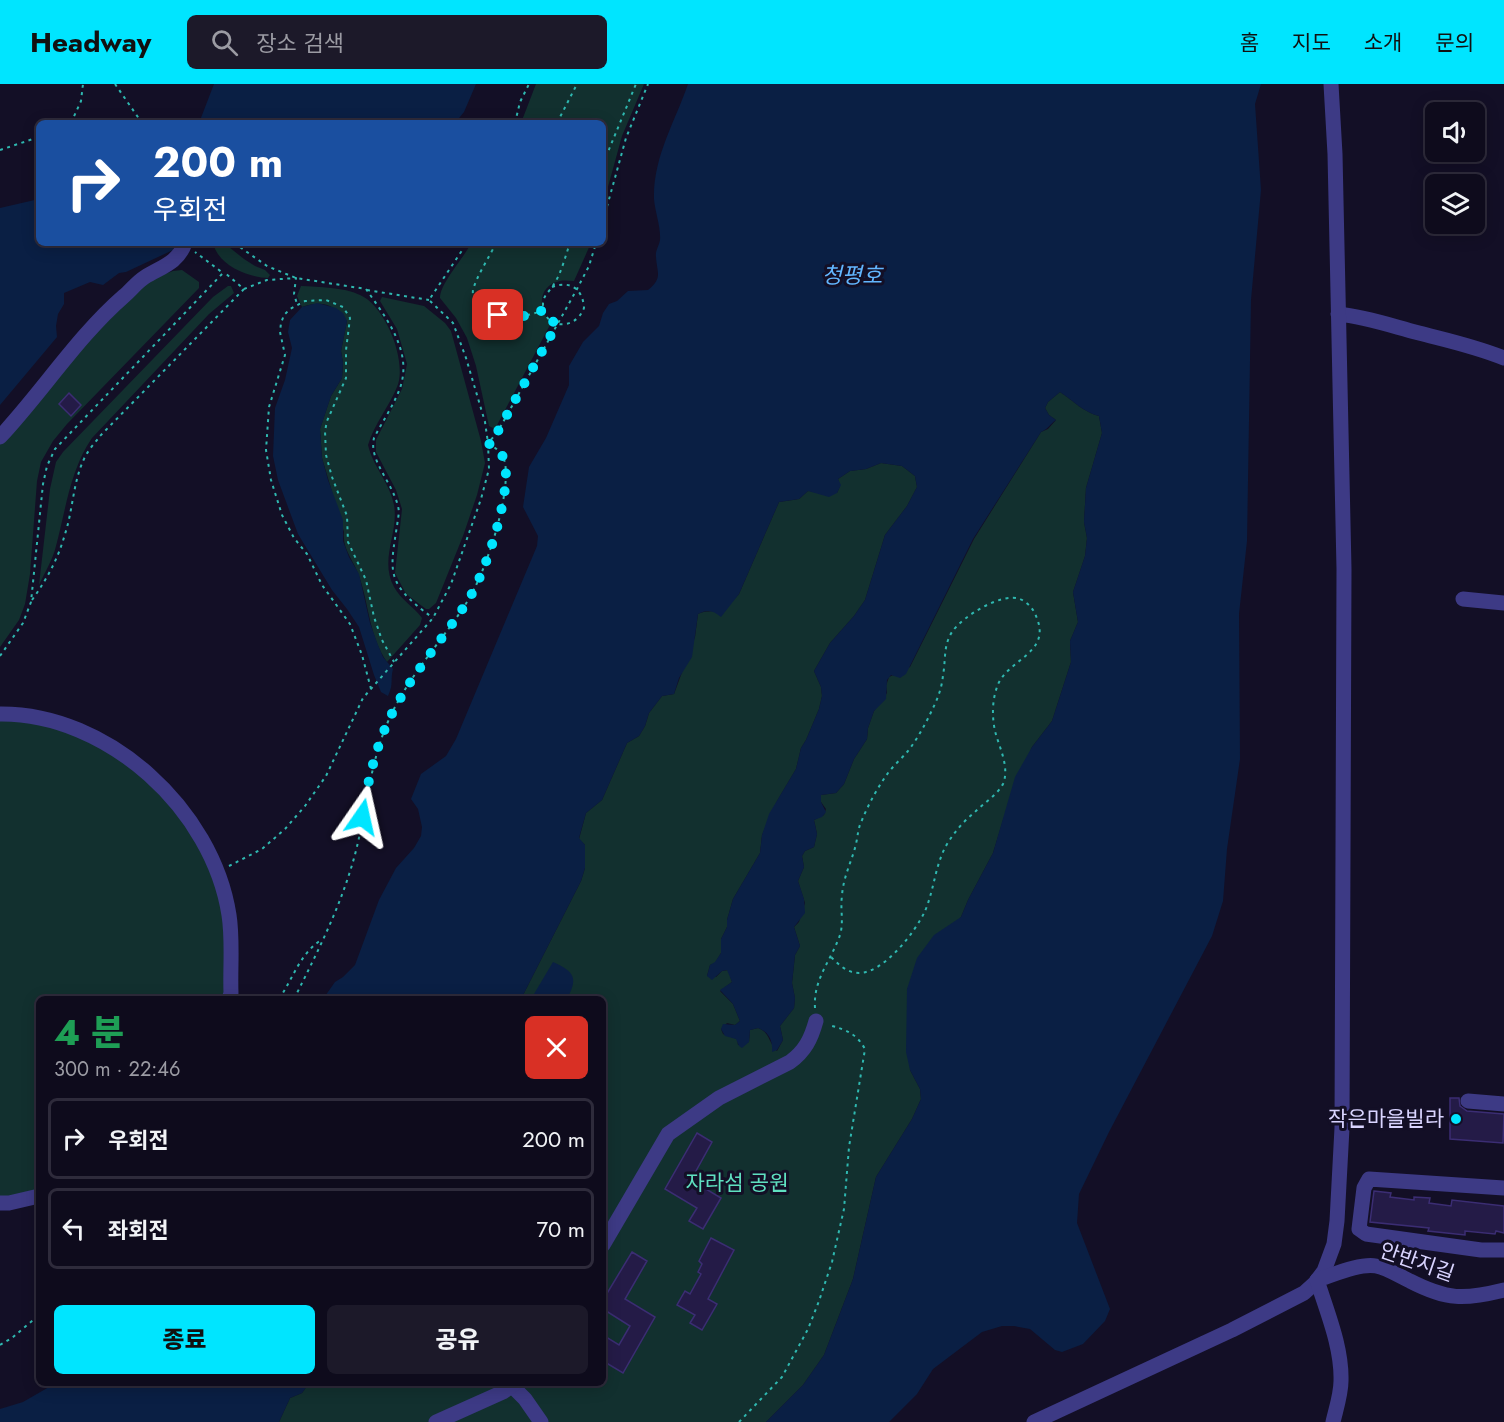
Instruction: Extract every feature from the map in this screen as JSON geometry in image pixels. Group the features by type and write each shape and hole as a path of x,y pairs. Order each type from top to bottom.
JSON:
{"street":[{"path":"1034,1422 1259,1317 1304,1293 1317,1280 1330,1258 1334,1244 1342,1128 1344,569 1335,154 1331,84"},
{"path":"0,437 24,412 107,311 144,278 175,260 184,246"},
{"path":"1338,315 1365,317 1476,346 1504,358"},
{"path":"1463,599 1504,603"},
{"path":"0,714 14,714 52,722 98,739 139,765 172,796 198,833 218,873 230,916 230,996"},
{"path":"606,1240 668,1134 720,1098 790,1062 800,1054 810,1040 816,1021"},
{"path":"1468,1101 1504,1104"},
{"path":"1504,1188 1369,1179 1364,1188 1359,1229 1366,1234 1481,1250 1504,1250"},
{"path":"0,1203 36,1197"},
{"name":"안반지길","path":"1317,1280 1365,1266 1375,1266 1425,1289 1454,1297 1477,1296 1504,1290"},
{"path":"1317,1280 1338,1350 1341,1368 1341,1384 1333,1422"},
{"path":"436,1422 511,1386"},
{"path":"514,1386 541,1422"}],"path":[{"path":"72,120 81,101 83,84"},
{"path":"115,84 139,120"},
{"path":"516,120 520,102 529,84"},
{"path":"559,120 577,84"},
{"path":"606,157 636,84"},
{"path":"606,210 626,138 648,84"},
{"path":"0,150 36,138"},
{"path":"188,246 244,289"},
{"path":"238,246 267,266 296,278"},
{"path":"429,300 465,246"},
{"path":"494,246 474,287 473,296 476,301 490,312 508,317 525,316 544,310"},
{"path":"552,287 565,284 577,288 584,301 582,314 571,323 557,324 544,310 544,297 552,287 569,246"},
{"path":"488,443 497,433 577,288 589,266 596,246"},
{"path":"0,656 23,623 30,602 43,484 47,466 55,449 224,273"},
{"path":"296,278 294,294 297,304"},
{"path":"30,602 49,575 59,555 79,472 86,456 100,436 244,289 267,280 296,278 366,289 429,300 453,323 485,422 489,469 481,499 451,584 433,618 363,698 326,776 305,806 285,829 262,849 218,873"},
{"path":"366,289 394,330 402,353 403,372 400,388 372,446 374,457 392,487 398,504 392,575 406,597 433,618"},
{"path":"370,689 362,655 350,624 322,585 307,554 294,538 282,515 271,480 266,450 266,428 272,396 285,355 280,323 290,309 305,301 326,300 343,307 350,318 346,350 346,378 327,420 326,455 347,516 348,542 366,580 374,617 382,640 394,662"},
{"path":"296,996 339,905 353,864 366,798 386,724 415,674 468,601 492,545 504,489 505,462 501,452 488,443"},
{"path":"738,1422 782,1377 808,1329 832,1262 844,1209 849,1147 865,1049 859,1038 849,1030 816,1021 815,992 820,973 841,932 842,894 860,824 884,780 910,749 927,721 940,692 945,648 952,633 962,622 999,600 1014,597 1025,601 1035,612 1038,620 1038,640 1030,653 1002,677 993,702 995,732 1004,764 1002,784 949,841 939,862 925,911 919,923 899,948 880,965 864,973 848,970 830,956"},
{"path":"281,996 298,969 302,957 311,947 324,939"},
{"path":"0,1345 36,1318"}],"green space":[{"path":"536,84 644,84 622,136 606,194 606,120 522,120"},
{"path":"214,246 228,246 270,275 268,278 260,277 234,268 216,251"},
{"path":"470,246 590,246 574,281 552,284 544,293 542,305 551,323 495,429 489,426 476,366 467,338 456,318 440,298 444,285"},
{"path":"182,270 199,282 199,288 67,424 53,441 41,462 37,481 30,574 25,604 19,620 0,647 0,444 69,360 149,280"},
{"path":"231,286 234,293 209,314 92,438 78,463 55,551 39,585 50,489 56,462 63,452 213,297"},
{"path":"301,286 346,290 369,301 386,322 397,350 400,376 397,387 368,445 394,505 394,526 388,566 390,577 397,592 422,618 420,625 387,662 376,642 359,576 345,544 344,532 322,458 320,429 331,396 342,378 341,351 347,321 327,305 316,304 302,307 297,296"},
{"path":"382,297 424,306 451,331 485,463 463,536 436,603 429,609 406,594 395,573 402,509 396,490 376,452 376,440 402,389 407,364 397,329 380,301"},
{"name":"자라섬 공원","path":"1060,392 1083,409 1099,416 1102,433 1086,488 1084,522 1087,538 1085,556 1073,592 1078,622 1070,641 1071,662 1052,721 1032,747 1003,820 993,853 961,917 907,989 910,1070 920,1089 921,1099 912,1119 876,1177 853,1279 824,1355 803,1385 766,1422 279,1422 290,1398 302,1393 307,1386 606,1386 606,996 523,996 581,881 585,868 585,845 579,839 586,813 602,800 627,743 639,736 649,713 662,696 674,694 695,637 698,614 721,609 739,594 779,502 799,499 808,491 837,493 840,486 838,479 850,471 866,469 881,463 902,466 915,476 917,487 907,506 885,535 865,600 830,643 814,671 821,687 822,696 819,709 801,748 796,769 777,801 762,835 760,853 733,899 727,927 721,939 721,953 715,963 710,965 707,976 716,977 722,971 728,970 732,982 720,991 733,1004 740,1021 735,1025 727,1023 721,1029 723,1034 737,1039 738,1045 749,1042 750,1030 758,1028 765,1032 777,1051 783,1040 780,1026 794,1008 792,983 795,955 800,946 794,927 799,922 805,903 798,881 804,867 802,856 805,851 814,847 817,834 814,820 824,815 826,809 821,802 821,795 836,793 844,784 854,759 867,739 874,711 887,693 886,686 889,677 910,667 974,539 1041,432 1048,429 1056,420 1045,408 1048,402"},
{"path":"0,714 52,722 139,765 198,833 229,916 229,996 36,996 36,1197 0,1203"}],"water":[{"path":"214,84 476,84 464,112 457,120 200,120"},
{"name":"청평호","path":"688,84 1261,84 1255,104 1261,190 1251,300 1247,541 1239,614 1240,759 1227,849 1223,901 1212,936 1079,1194 1077,1223 1110,1309 1105,1321 1083,1344 1062,1352 1055,1350 1030,1329 1002,1326 982,1332 933,1369 917,1394 889,1422 766,1422 803,1385 824,1355 853,1279 876,1177 912,1119 921,1099 920,1089 910,1070 906,1052 907,989 917,958 934,935 961,917 993,853 1015,777 1032,747 1052,721 1071,662 1070,641 1078,622 1073,592 1085,556 1086,488 1102,433 1099,416 1083,409 1060,392 1048,402 1045,408 1056,420 1041,432 973,539 906,674 900,678 891,675 887,680 886,699 874,711 867,739 854,759 844,784 836,793 821,795 821,802 826,812 822,817 814,820 817,834 814,847 805,851 802,856 804,867 798,881 804,899 805,913 794,927 800,946 795,955 792,983 794,1008 780,1026 783,1040 777,1050 772,1052 770,1037 758,1028 750,1030 749,1042 742,1048 736,1039 725,1036 721,1029 723,1024 735,1025 740,1021 733,1004 720,990 732,982 727,970 722,971 712,980 707,976 710,965 721,953 721,939 727,927 733,899 760,853 762,835 769,814 796,769 801,748 819,709 822,696 821,687 814,671 830,643 865,600 885,535 907,506 917,487 915,476 902,466 881,463 866,469 850,471 838,479 841,485 837,493 829,497 808,491 799,499 779,502 739,594 721,617 710,611 698,614 692,657 679,678 674,694 662,696 649,713 639,736 627,743 602,800 586,813 579,838 585,845 585,868 581,881 523,996 325,996 335,982 355,965 379,900 396,868 414,848 421,836 422,827 418,809 411,799 421,774 446,756 456,739 537,546 538,536 523,507 529,467 546,438 569,385 569,366 583,342 599,326 609,304 617,301 628,291 648,290 656,282 658,271 656,255 660,235 654,199 655,184 666,140"},
{"path":"36,200 36,246 174,246 173,250 126,272 119,273 103,285 90,282 64,293 64,304 58,314 56,326 57,337 0,405 0,208"},
{"path":"317,303 336,308 343,313 347,321 341,351 342,378 331,396 320,429 322,458 343,520 343,541 359,574 370,623 383,657 393,669 388,696 381,692 359,627 332,590 298,534 278,480 273,456 275,408 285,380 292,348 288,332 290,320 302,307"},
{"path":"553,962 566,969 572,976 573,986 568,996 533,996"},
{"path":"51,1386 307,1386 302,1393 290,1398 279,1422 0,1422 0,1409 23,1402"}],"building":[{"path":"69,393 81,405 71,416 59,404"},
{"path":"1450,1098 1459,1098 1460,1106 1467,1111 1504,1114 1503,1143 1450,1139"},
{"path":"697,1133 712,1142 691,1180 721,1198 703,1229 689,1221 697,1208 665,1189"},
{"path":"1374,1191 1391,1193 1390,1197 1414,1200 1414,1197 1430,1198 1429,1203 1451,1206 1452,1200 1504,1206 1504,1233 1465,1231 1465,1235 1428,1231 1429,1228 1370,1222"},
{"path":"711,1238 734,1250 708,1299 717,1304 702,1330 690,1323 695,1315 677,1305 685,1291 690,1294 701,1274 698,1272 702,1264 699,1261"},
{"path":"632,1252 647,1261 625,1299 655,1317 623,1373 606,1363 606,1337 619,1345 630,1326 606,1311 606,1295"}],"place":[{"name":"작은마을빌라","path":"1456,1119"}],"route":[{"path":"362,817 386,724 415,674 468,601 482,571 492,545 504,489 505,462 501,452 488,443 497,433 557,324 547,316 544,310 525,316 498,315"}]}
